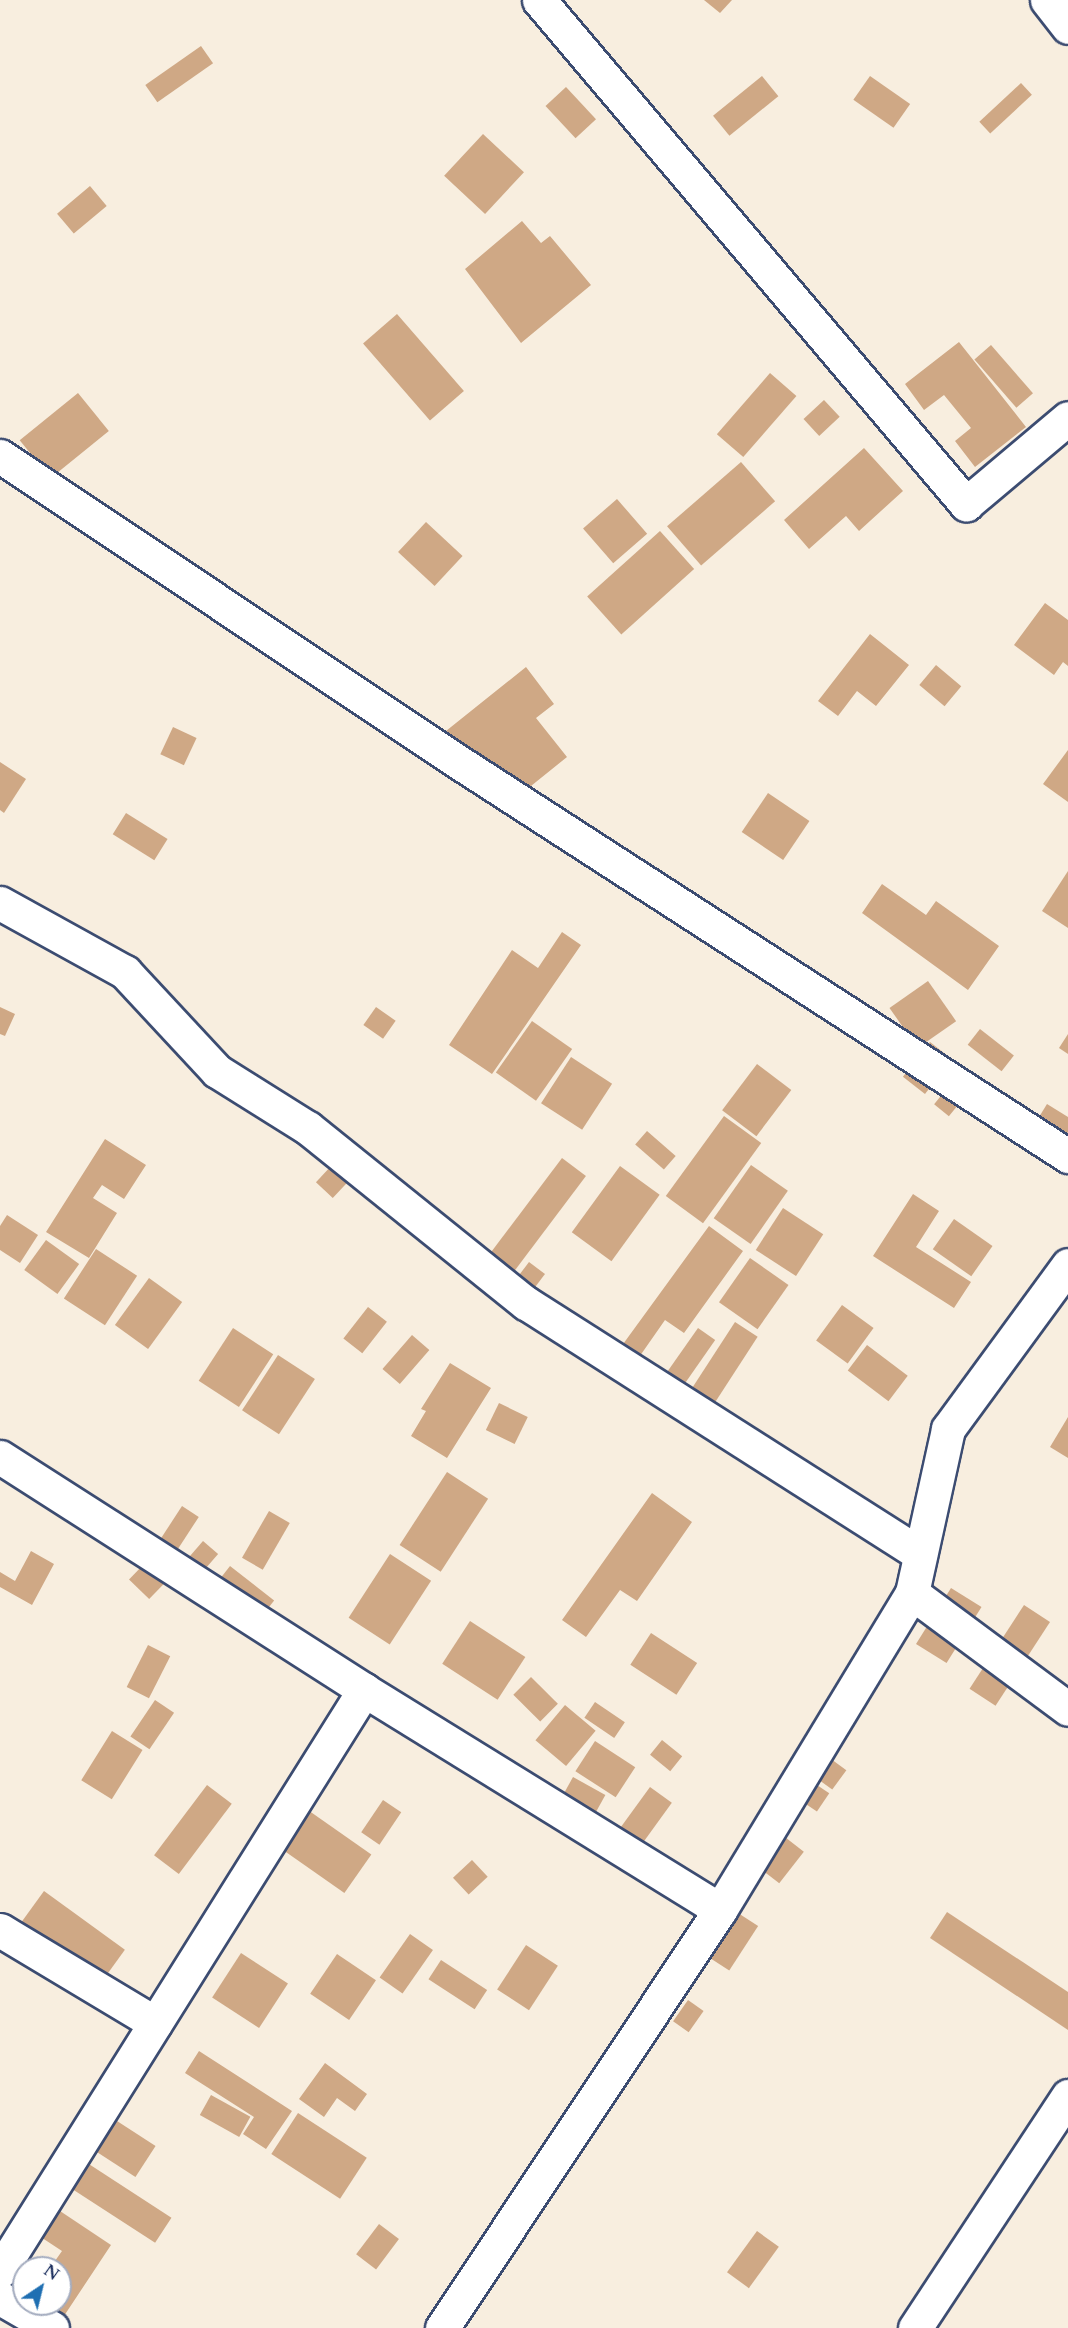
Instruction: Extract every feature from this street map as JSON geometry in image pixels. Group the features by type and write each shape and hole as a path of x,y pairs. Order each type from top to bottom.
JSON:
{"street":[{"path":"539,0 966,504 1068,418"},
{"path":"1047,0 1068,27"},
{"path":"0,456 457,761 1068,1156"},
{"path":"0,903 126,972 217,1071 308,1128 526,1303 920,1554"},
{"path":"442,2328 720,1910 912,1593 948,1429 1068,1265"},
{"path":"0,1457 364,1690 720,1910"},
{"path":"912,1593 1068,1708"},
{"path":"0,2271 364,1690"},
{"path":"0,1930 155,2023"},
{"path":"915,2328 1068,2096"},
{"path":"0,2298 52,2328"}],"building":[{"path":"704,0 732,0 720,13"},
{"path":"201,46 213,63 157,102 145,85"},
{"path":"762,76 778,96 729,136 713,116"},
{"path":"870,76 910,104 894,128 853,100"},
{"path":"1021,83 1032,95 990,134 979,122"},
{"path":"566,87 596,119 576,138 546,106"},
{"path":"483,134 524,172 485,214 444,176"},
{"path":"90,186 107,206 74,234 57,214"},
{"path":"522,221 541,243 550,236 591,285 521,343 465,269"},
{"path":"397,314 464,391 430,421 363,344"},
{"path":"959,342 1026,427 975,467 955,441 971,428 944,395 924,410 905,384"},
{"path":"991,345 1033,393 1016,408 974,359"},
{"path":"770,373 796,396 743,457 717,434"},
{"path":"78,393 109,431 51,478 20,440"},
{"path":"824,400 840,417 819,436 804,419"},
{"path":"864,448 903,491 859,531 846,516 809,549 784,520"},
{"path":"741,462 775,501 701,566 667,526"},
{"path":"617,499 647,534 613,563 583,529"},
{"path":"426,522 463,556 435,586 398,552"},
{"path":"660,531 694,569 621,634 587,597"},
{"path":"1045,603 1068,620 1068,666 1063,662 1054,675 1014,645"},
{"path":"870,634 909,665 876,706 857,691 838,716 818,701"},
{"path":"936,665 961,686 945,706 919,685"},
{"path":"526,667 554,704 536,718 567,757 501,810 441,735"},
{"path":"173,727 197,738 184,765 160,754"},
{"path":"1068,750 1068,802 1043,784"},
{"path":"0,762 26,779 4,813 0,810"},
{"path":"768,793 809,821 783,860 742,832"},
{"path":"126,813 168,839 154,860 113,834"},
{"path":"1068,871 1068,928 1042,911"},
{"path":"882,884 926,915 936,901 999,946 968,990 862,913"},
{"path":"562,932 581,945 492,1074 449,1045 512,950 538,968"},
{"path":"928,981 956,1021 918,1048 889,1008"},
{"path":"0,1007 15,1014 5,1036 0,1034"},
{"path":"376,1007 396,1021 383,1039 363,1025"},
{"path":"532,1021 572,1049 536,1101 496,1073"},
{"path":"980,1029 1014,1055 1002,1071 968,1045"},
{"path":"1068,1034 1068,1054 1059,1048"},
{"path":"930,1042 952,1059 925,1094 903,1077"},
{"path":"571,1057 612,1084 582,1130 541,1103"},
{"path":"757,1064 791,1090 756,1136 722,1110"},
{"path":"953,1081 968,1093 949,1116 934,1104"},
{"path":"1047,1104 1068,1117 1068,1132 1047,1165 1020,1148"},
{"path":"724,1116 761,1143 703,1223 666,1196"},
{"path":"647,1131 676,1156 664,1170 635,1145"},
{"path":"105,1139 146,1165 124,1199 102,1185 93,1198 117,1213 89,1258 46,1232"},
{"path":"562,1158 586,1176 499,1292 475,1274"},
{"path":"333,1164 350,1180 333,1198 316,1182"},
{"path":"751,1165 788,1191 751,1244 714,1218"},
{"path":"620,1166 660,1195 611,1261 572,1232"},
{"path":"913,1194 939,1211 916,1247 971,1282 954,1308 873,1256"},
{"path":"783,1208 823,1234 796,1276 756,1250"},
{"path":"7,1215 38,1235 20,1263 0,1250 0,1226"},
{"path":"954,1219 993,1246 971,1276 933,1249"},
{"path":"709,1226 743,1251 684,1333 665,1320 635,1363 618,1351"},
{"path":"46,1240 79,1264 57,1294 24,1270"},
{"path":"96,1249 137,1276 105,1325 64,1298"},
{"path":"750,1258 789,1285 758,1329 719,1302"},
{"path":"529,1262 545,1274 530,1294 514,1282"},
{"path":"149,1278 182,1302 148,1349 115,1325"},
{"path":"842,1305 874,1328 848,1364 816,1341"},
{"path":"368,1307 387,1322 362,1353 343,1339"},
{"path":"735,1322 758,1337 709,1412 686,1397"},
{"path":"233,1328 273,1354 239,1407 199,1381"},
{"path":"698,1328 715,1340 683,1386 666,1374"},
{"path":"412,1335 429,1350 400,1384 382,1369"},
{"path":"867,1345 908,1376 888,1401 848,1371"},
{"path":"278,1355 315,1379 279,1434 242,1410"},
{"path":"450,1363 491,1388 447,1458 411,1436 426,1411 421,1409"},
{"path":"499,1403 528,1417 515,1444 486,1430"},
{"path":"1068,1417 1068,1458 1050,1447"},
{"path":"447,1472 488,1499 441,1572 400,1545"},
{"path":"652,1493 692,1522 637,1601 620,1590 586,1637 562,1620"},
{"path":"182,1506 199,1517 172,1558 155,1547"},
{"path":"269,1511 290,1523 263,1570 242,1558"},
{"path":"203,1541 218,1554 196,1579 181,1566"},
{"path":"31,1551 54,1564 32,1605 0,1587 0,1572 15,1581"},
{"path":"390,1554 431,1581 390,1644 349,1618"},
{"path":"145,1563 165,1582 149,1599 129,1580"},
{"path":"230,1566 274,1600 251,1630 207,1596"},
{"path":"951,1588 982,1607 947,1663 916,1644"},
{"path":"1024,1605 1050,1622 996,1706 970,1689"},
{"path":"470,1621 525,1657 498,1700 442,1664"},
{"path":"651,1633 697,1663 676,1695 630,1665"},
{"path":"148,1645 170,1656 149,1698 127,1687"},
{"path":"531,1677 558,1704 540,1722 513,1695"},
{"path":"155,1700 174,1713 149,1749 130,1736"},
{"path":"595,1702 625,1722 614,1738 584,1718"},
{"path":"565,1705 596,1731 566,1766 535,1740"},
{"path":"112,1731 143,1750 112,1799 81,1780"},
{"path":"662,1740 682,1756 670,1771 650,1755"},
{"path":"595,1741 635,1767 616,1797 575,1771"},
{"path":"831,1759 846,1770 832,1790 817,1778"},
{"path":"573,1777 605,1795 589,1825 557,1807"},
{"path":"811,1781 829,1793 817,1812 799,1799"},
{"path":"207,1785 232,1804 179,1874 154,1855"},
{"path":"650,1787 672,1803 634,1855 612,1839"},
{"path":"383,1800 401,1812 379,1845 361,1832"},
{"path":"305,1808 371,1854 344,1893 278,1847"},
{"path":"781,1834 804,1852 779,1883 756,1866"},
{"path":"472,1860 488,1877 469,1895 453,1878"},
{"path":"44,1891 125,1950 96,1989 15,1931"},
{"path":"947,1912 1068,1992 1068,2030 930,1938"},
{"path":"738,1913 758,1926 729,1971 709,1957"},
{"path":"410,1934 433,1950 403,1993 380,1977"},
{"path":"526,1945 558,1966 529,2010 497,1989"},
{"path":"241,1953 288,1983 259,2028 212,1997"},
{"path":"337,1954 376,1980 349,2020 310,1994"},
{"path":"441,1960 487,1990 475,2009 428,1979"},
{"path":"688,2000 704,2011 689,2032 673,2021"},
{"path":"199,2051 292,2111 266,2149 243,2134 254,2117 185,2073"},
{"path":"325,2063 367,2094 355,2111 337,2098 324,2117 299,2099"},
{"path":"211,2095 250,2117 239,2137 200,2115"},
{"path":"298,2113 367,2158 340,2199 271,2154"},
{"path":"117,2121 156,2146 135,2177 97,2152"},
{"path":"75,2155 171,2218 155,2243 59,2180"},
{"path":"42,2199 111,2245 72,2304 72,2256 58,2256 62,2251 24,2226"},
{"path":"379,2224 399,2239 376,2269 356,2254"},
{"path":"757,2231 779,2247 749,2288 727,2272"},
{"path":"41,2316 64,2316 56,2328"}]}
